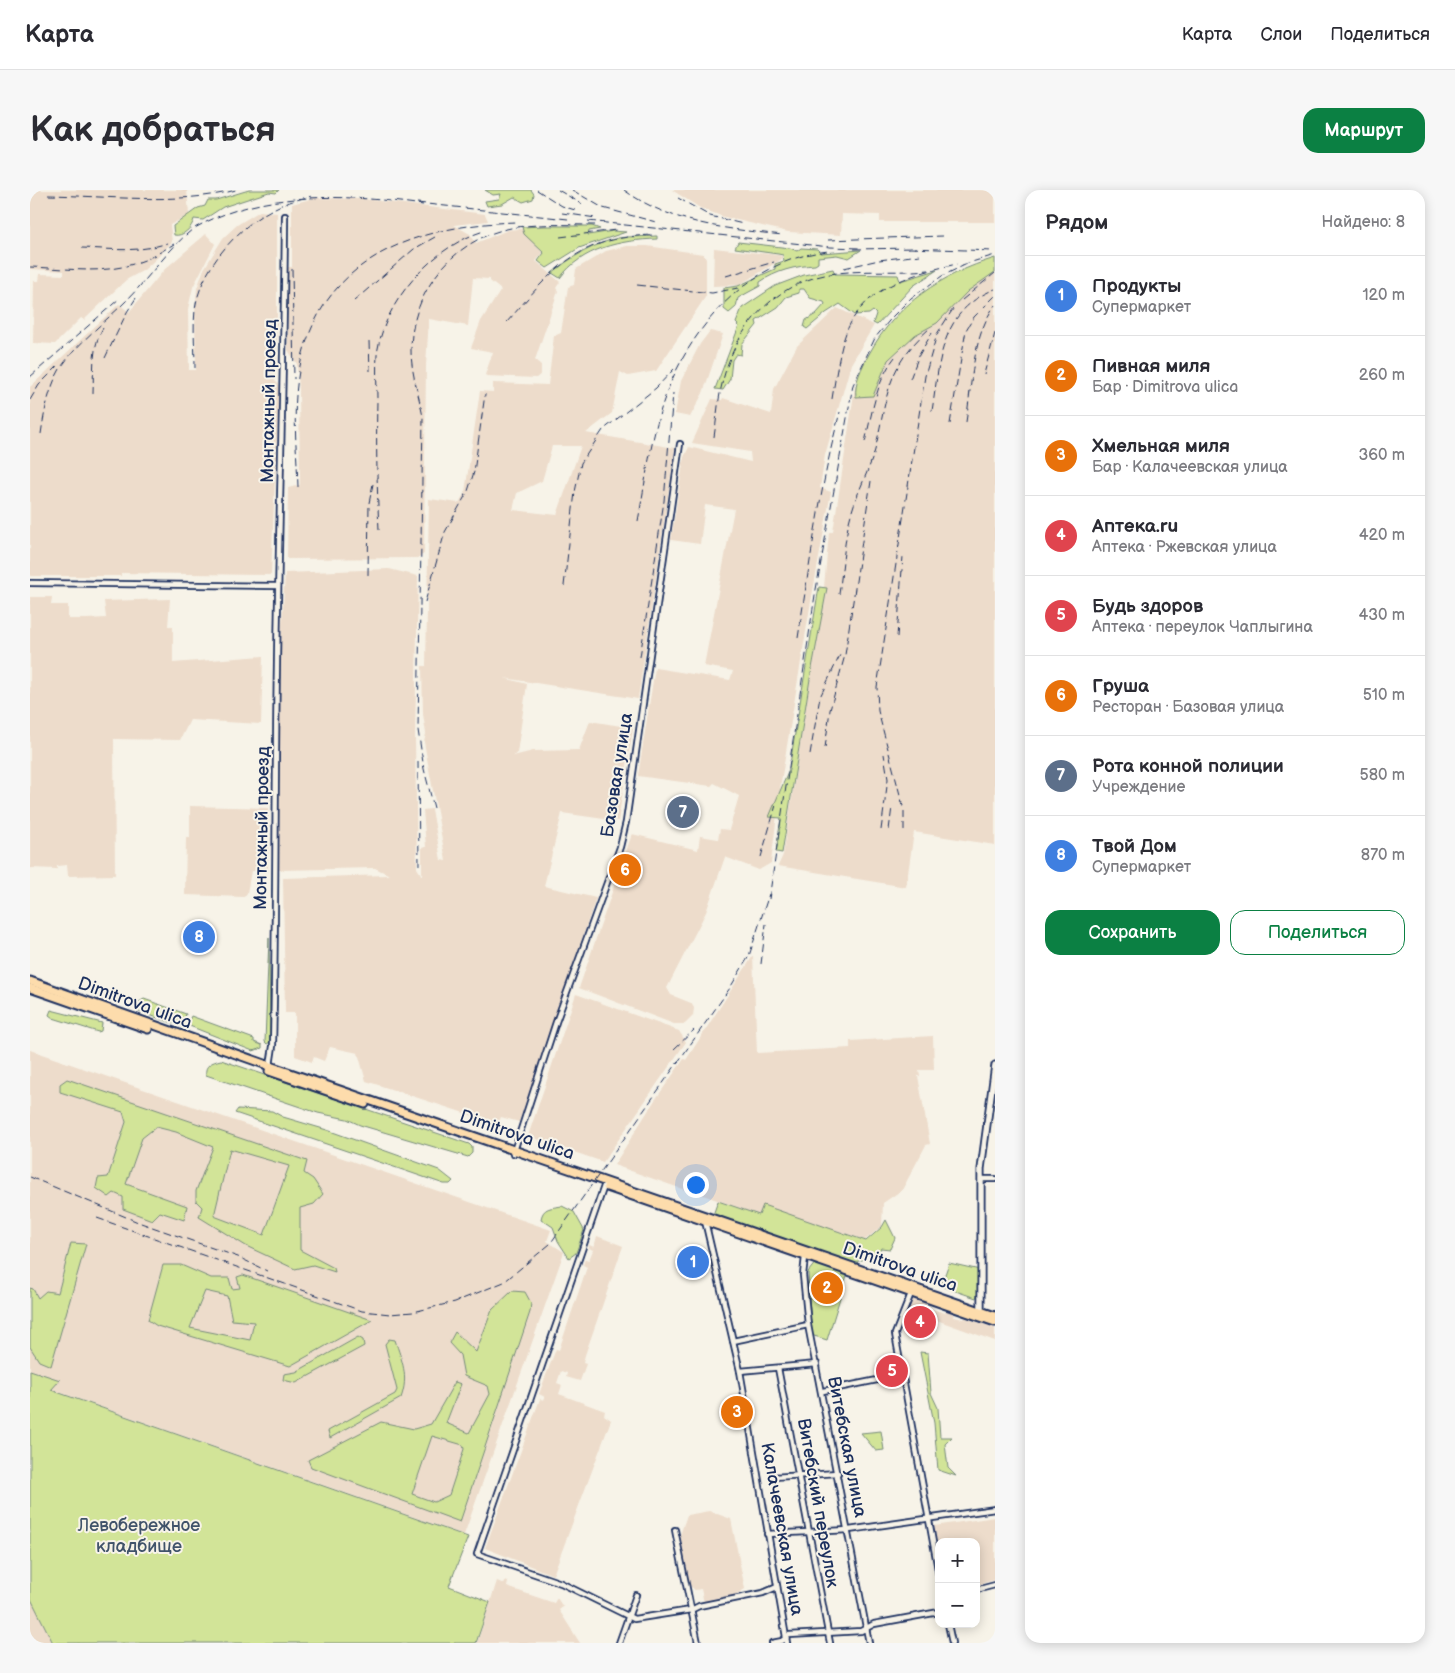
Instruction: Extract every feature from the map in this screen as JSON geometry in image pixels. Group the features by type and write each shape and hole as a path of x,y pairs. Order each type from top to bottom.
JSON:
{"main road":[{"name":"Dimitrova ulica","path":"30,981 269,1068"},
{"name":"Dimitrova ulica","path":"30,988 514,1152 912,1291"},
{"path":"981,1314 981,1179 995,1065"},
{"name":"Dimitrova ulica","path":"514,1152 604,1186 706,1218 805,1257 981,1314 995,1316"},
{"name":"Dimitrova ulica","path":"981,1314 995,1322"}],"street":[{"name":"Монтажный проезд","path":"269,1068 273,1046 278,586 285,216"},
{"name":"Базовая улица","path":"514,1152 556,1022 620,847 626,819 680,444"},
{"path":"30,584 278,586"},
{"path":"981,1179 995,1179"},
{"path":"604,1186 477,1554 561,1583 629,1618 639,1620 692,1610 699,1606 763,1593 777,1588"},
{"name":"Калачеевская улица","path":"706,1218 740,1371 787,1640"},
{"name":"Витебская улица","path":"805,1257 803,1275 808,1325 849,1530 869,1643"},
{"path":"912,1291 895,1334 935,1555"},
{"path":"733,1342 808,1325"},
{"path":"740,1371 817,1364"},
{"name":"Витебский переулок","path":"778,1368 830,1643"},
{"path":"822,1390 902,1375"},
{"path":"773,1477 838,1474"},
{"path":"767,1534 849,1530 995,1509"},
{"path":"675,1530 698,1643"},
{"path":"980,1589 995,1585"},
{"path":"619,1643 636,1595"},
{"path":"772,1643 787,1640 789,1635 861,1631 866,1627 935,1613"},
{"path":"949,1628 952,1643"}],"shaded area":[{"path":"30,190 187,190 189,215 170,225 172,242 157,258 144,270 126,280 84,320 81,318 55,344 33,343 34,281 39,281 40,274 64,275 64,271 30,269"},
{"path":"672,190 995,190 995,222 880,222 880,215 842,214 841,235 788,232 724,217 700,208"},
{"path":"314,198 363,199 485,214 488,221 454,225 470,234 476,243 508,230 528,228 533,230 533,242 543,253 536,261 560,282 556,288 558,291 535,360 541,365 541,374 536,378 487,376 485,375 493,352 471,348 481,321 501,290 490,279 473,278 468,326 429,319 426,365 424,554 417,558 287,559 288,488 300,485 299,388 297,364 288,350 287,267 292,267 292,204"},
{"path":"260,211 277,213 277,371 274,371 275,381 279,385 271,575 121,573 121,576 30,576 30,387 119,304 129,312 165,269 206,234 215,244 193,287 188,309 189,370 196,370 195,313 197,288 204,269 223,238 237,225"},
{"path":"627,246 647,246 703,254 706,259 706,296 656,371 628,376 620,372 612,413 586,433 675,448 638,699 504,678 527,684 517,753 513,756 533,751 579,750 590,721 633,728 618,821 562,813 544,886 596,898 519,1122 501,1117 498,1124 366,1081 358,1053 330,1047 324,1061 314,1057 312,1062 295,1056 295,1013 285,1013 283,878 390,875 375,868 279,870 280,659 285,573 389,569 418,576 415,738 417,868 422,876 422,848 426,847 423,810 432,809 441,860 446,861 424,742 426,734 423,714 422,666 426,666 429,499 459,503 465,492 480,391 493,392 493,383 548,385 554,336 561,333 568,287 574,285 576,269 606,251","holes":["552,446 581,446 557,515 513,510 517,493 542,481"]},
{"path":"714,248 778,255 782,256 782,259 739,285 713,286"},
{"path":"995,263 995,845 914,832 906,887 778,866 783,855 810,679 827,588 824,587 829,532 833,532 855,387"},
{"path":"837,308 874,325 851,364 825,455 820,488 831,492 781,782 771,863 759,870 725,857 706,912 667,988 671,995 691,1003 694,1008 693,1016 685,1024 674,1024 579,988 632,834 698,850 700,836 718,839 720,829 729,830 739,796 714,783 711,786 638,776 655,668 730,680 733,671 704,666 734,509 705,505 700,544 671,540 684,457 689,447 751,462 750,452 692,443 712,399 722,400 723,398 771,414 774,389 797,346"},
{"path":"710,331 723,334 703,393 690,417 675,414 681,381 700,344"},
{"path":"30,597 52,597 51,605 68,605 68,619 106,618 104,601 170,599 168,626 173,626 173,663 263,656 261,724 190,720 180,740 114,739 115,875 68,876 67,865 57,866 57,869 30,868"},
{"path":"190,806 269,808 268,871 251,871 247,893 244,897 185,895 186,837 190,837"},
{"path":"753,956 757,1053 850,1048 850,1041 933,1036 934,1070 919,1070 920,1076 918,1076 930,1144 926,1145 902,1190 883,1203 882,1226 865,1240 763,1206 759,1215 687,1188 685,1190 614,1165 655,1100 684,1059 686,1060"},
{"path":"576,994 679,1031 686,1042 603,1162 528,1136"},
{"path":"30,1050 551,1230 547,1241 564,1252 464,1535 30,1382"},
{"path":"597,1236 623,1246 585,1355 583,1363 586,1364 580,1381 566,1377 567,1373 561,1371 557,1383 562,1385 559,1394 605,1411 604,1415 611,1420 553,1575 485,1548 540,1399 544,1400 545,1397 539,1394 556,1349 559,1350 587,1267 583,1265 585,1259 589,1260 593,1250 589,1248 589,1245 594,1247"},
{"path":"916,1299 926,1304 926,1307 945,1313 947,1311 953,1313 954,1317 966,1318 995,1328 995,1341 906,1309 911,1301"},
{"path":"709,1511 731,1519 745,1589 730,1598 704,1603 701,1589 695,1590 689,1585 680,1535 687,1515"},
{"path":"995,1517 995,1580 980,1584 980,1538 936,1538 934,1526"},
{"path":"497,1581 504,1584 505,1581 508,1582 507,1587 554,1603 557,1598 563,1607 559,1610 580,1643 477,1643"},
{"path":"30,1597 53,1643 30,1643"}],"green space":[{"path":"249,190 279,190 276,193 269,192 223,207 203,220 194,219 187,231 181,235 174,235 173,226 198,208 205,206 208,200 216,200"},
{"path":"485,190 531,190 534,194 533,199 523,202 514,197 502,204 487,206 485,201 499,199 501,194 493,195"},
{"path":"592,226 600,229 589,231 588,235 613,231 626,232 579,248 547,268 538,261 544,253 524,234 522,227"},
{"path":"657,236 657,239 630,241 591,253 579,259 560,278 552,273 566,262 601,243 623,237"},
{"path":"738,242 790,248 797,251 801,248 817,249 821,253 861,250 849,258 837,255 818,257 818,263 815,265 779,272 760,282 760,286 738,298 736,307 729,313 724,309 724,288 738,286 775,269 775,264 784,261 783,255 735,248"},
{"path":"995,258 995,272 968,291 937,323 915,335 888,360 873,396 856,397 857,380 869,354 880,336 907,306 939,282"},
{"path":"833,269 835,274 898,275 900,281 937,270 913,286 877,325 873,323 876,314 873,311 869,314 855,315 840,304 807,329 804,327 806,320 816,314 825,304 810,298 804,289 799,289 799,293 786,297 778,307 756,321 757,325 742,344 741,355 736,354 732,360 730,379 723,390 715,389 739,326 736,323 742,308 775,286 804,275"},
{"path":"819,587 827,588 810,679 782,853 776,852 781,818 769,817 789,770"},
{"path":"269,938 270,1042 267,1044 265,1042"},
{"path":"144,999 186,1014 183,1024 170,1022 137,1011 136,1004"},
{"path":"51,1010 102,1023 101,1031 98,1032 53,1018 49,1015"},
{"path":"191,1016 254,1039 254,1042 262,1045 262,1048 253,1051 187,1025"},
{"path":"221,1060 469,1144 472,1147 472,1153 468,1157 360,1125 347,1119 318,1113 206,1075 206,1069 209,1064"},
{"path":"67,1079 307,1161 304,1173 313,1179 323,1194 314,1204 300,1208 300,1250 334,1268 335,1272 313,1265 295,1269 246,1246 199,1217 202,1207 196,1201 196,1191 213,1147 176,1132 156,1127 142,1138 126,1184 187,1206 184,1220 160,1212 152,1220 123,1209 123,1197 114,1193 109,1197 96,1188 98,1178 108,1177 126,1122 123,1112 60,1092 60,1084","holes":["230,1149 289,1166 264,1235 214,1216"]},
{"path":"238,1109 272,1111 283,1117 327,1130 439,1170 453,1181 450,1184 444,1184 235,1113"},
{"path":"718,1201 759,1215 763,1205 866,1241 882,1227 886,1220 895,1238 890,1249 881,1248 876,1256 858,1261 857,1264 713,1215"},
{"path":"562,1206 574,1212 584,1230 576,1253 569,1258 558,1241 553,1227 541,1219 546,1210"},
{"path":"71,1243 86,1244 51,1366 39,1361 30,1347 30,1288 33,1289 38,1298 46,1291 58,1293"},
{"path":"816,1262 848,1272 827,1340 811,1335 808,1272"},
{"path":"949,1263 980,1270 979,1289 976,1298 941,1286"},
{"path":"163,1265 181,1265 211,1278 229,1278 232,1289 240,1288 237,1277 243,1275 372,1320 290,1366 157,1326 148,1320","holes":["205,1291 227,1296 232,1320 254,1322 250,1340 190,1328"]},
{"path":"512,1291 525,1292 531,1303 530,1312 460,1522 311,1467 308,1460 381,1422 414,1429 431,1424 455,1382 461,1384 446,1423 469,1433 490,1394 488,1386 464,1376 460,1355 449,1343 455,1332 476,1352 492,1310","holes":["432,1436 463,1445 464,1449 449,1495 434,1502 412,1494"]},
{"path":"358,1337 363,1340 364,1346 296,1383 283,1380 284,1374 296,1372"},
{"path":"389,1339 395,1340 404,1369 401,1398 330,1438 328,1431 395,1394 397,1390 385,1344"},
{"path":"920,1352 928,1353 931,1393 938,1408 940,1437 952,1437 945,1444 948,1468 956,1476 938,1470 934,1423"},
{"name":"Левобережное кладбище","path":"30,1370 60,1380 51,1390 468,1537 449,1586 490,1602 476,1643 53,1643 30,1597"},
{"path":"881,1431 884,1450 876,1451 861,1433"}],"railway":[{"path":"48,195 167,198 214,195 236,190"},
{"path":"537,190 562,206 575,210"},
{"path":"558,190 582,204"},
{"path":"572,190 603,208 656,222"},
{"path":"624,190 661,211 680,218 720,227 783,235"},
{"path":"195,368 195,310 198,295 213,264 235,237 261,216 284,204 312,196"},
{"path":"41,434 45,409 60,369 83,342 126,301 176,245 193,229 219,216 246,207 275,201 334,197 423,205"},
{"path":"678,198 710,216 743,224"},
{"path":"417,203 568,219"},
{"path":"562,213 596,218"},
{"path":"588,221 830,247 859,248"},
{"path":"298,487 295,423 296,398 306,343 322,308 344,281 371,259 403,243 439,232 477,225 517,222"},
{"path":"434,808 424,769 418,730 423,417 411,359 413,329 418,308 427,289 439,271 454,256 490,234 532,225 595,225"},
{"path":"560,237 616,230"},
{"path":"379,530 377,355 381,335 389,315 400,296 429,263 465,238 484,231"},
{"path":"507,322 554,271 587,249 607,241 656,235"},
{"path":"828,240 943,236"},
{"path":"354,301 414,249 435,237"},
{"path":"82,248 136,249 167,243"},
{"path":"30,267 84,270 123,267 156,255 174,244"},
{"path":"910,248 993,251"},
{"path":"854,249 916,248"},
{"path":"638,521 661,409 671,381 685,354 702,328 722,305 745,285 771,269 799,257 829,251"},
{"path":"844,268 879,260 920,255"},
{"path":"962,265 995,255"},
{"path":"726,276 774,262"},
{"path":"832,399 843,342 850,324 860,309 873,297 904,279 957,264"},
{"path":"769,899 815,595 853,385 875,338 893,316 911,298 942,276 967,264"},
{"path":"292,269 294,379"},
{"path":"714,437 723,380 737,342 761,310 775,298 792,287 810,279 830,274 929,270"},
{"path":"962,300 995,273"},
{"path":"637,285 712,293 738,288"},
{"path":"932,411 941,356 953,324 963,310 977,298 995,289"},
{"path":"950,424 966,330 974,317 995,296"},
{"path":"30,377 120,298"},
{"path":"105,358 127,312 136,298"},
{"path":"966,422 977,346 987,318 995,305"},
{"path":"904,831 904,810 878,711 877,687 925,376 937,334 953,309"},
{"path":"93,394 95,351 103,328"},
{"path":"839,594 849,521 875,450 890,384 904,356 930,328"},
{"path":"910,379 919,355 932,333"},
{"path":"984,374 995,333"},
{"path":"369,341 370,371"},
{"path":"865,442 879,387 883,376 895,357"},
{"path":"30,400 39,385 60,364"},
{"path":"564,586 575,492 581,463 603,430 656,388 674,369"},
{"path":"640,657 664,501 673,393"},
{"path":"425,602 445,532 468,491 474,472 485,394"},
{"path":"798,638 821,496 840,412"},
{"path":"825,748 830,710 845,655 871,481"},
{"path":"368,575 369,503 373,484"},
{"path":"897,637 903,556"},
{"path":"810,754 820,697 840,655"},
{"path":"881,830 888,779 884,754"},
{"path":"418,761 419,868"},
{"path":"761,857 776,805"},
{"path":"889,830 892,807"},
{"path":"97,1218 362,1311 390,1314 413,1312 455,1302 504,1282 550,1244 730,988 749,956 769,894"},
{"path":"761,964 766,924"},
{"path":"674,1049 694,1030"},
{"path":"30,1177 138,1222 238,1257 267,1271"}],"place":[{"name":"Рота конной полиции","path":"683,812"},
{"name":"Груша","path":"625,870"},
{"name":"Твой Дом","path":"199,937"},
{"name":"Продукты","path":"693,1262"},
{"name":"Пивная миля","path":"827,1288"},
{"name":"Аптека.ru","path":"920,1322"},
{"name":"Будь здоров","path":"892,1371"},
{"name":"Хмельная миля","path":"737,1412"}]}
